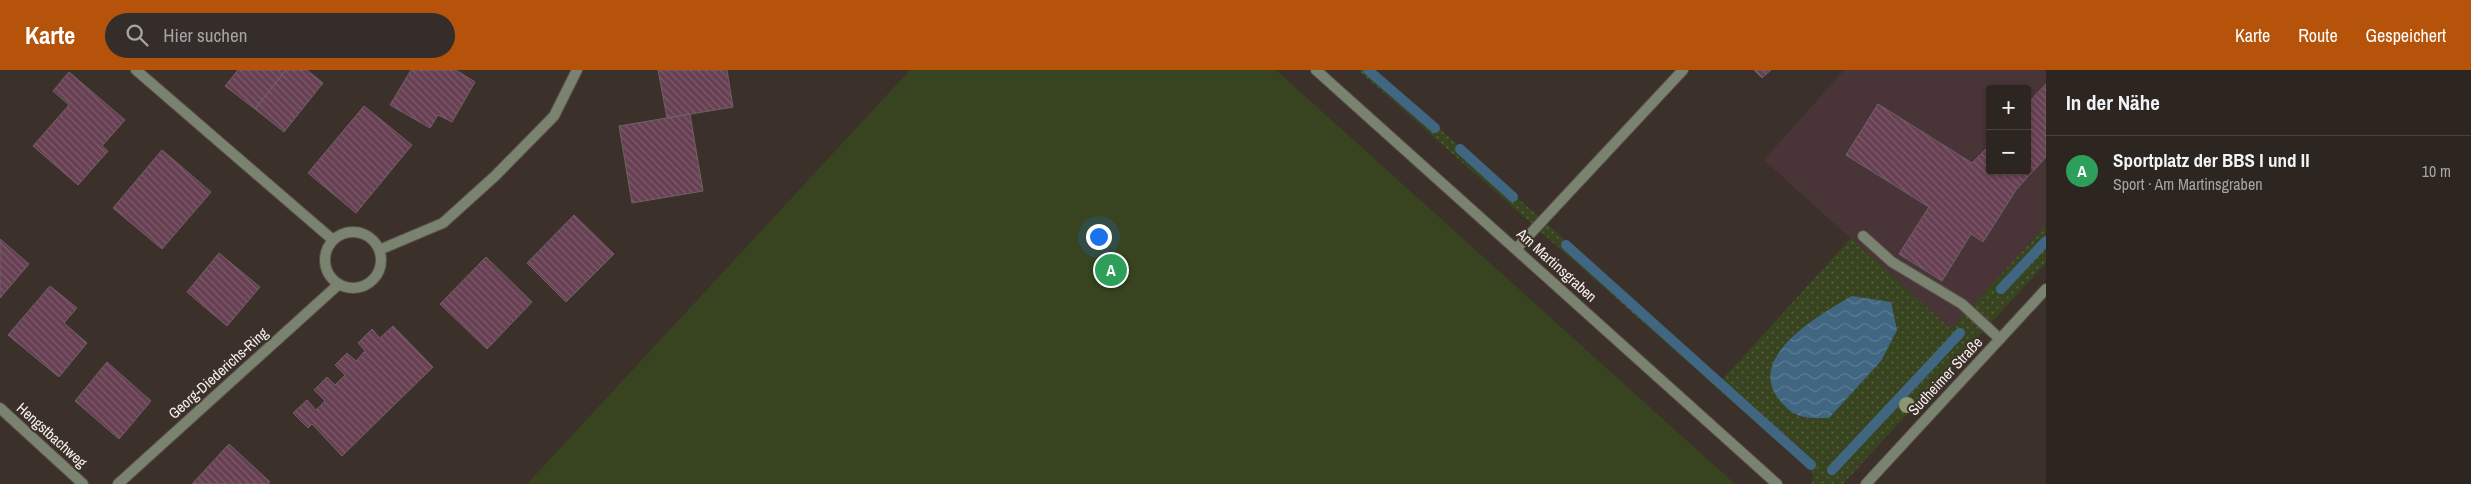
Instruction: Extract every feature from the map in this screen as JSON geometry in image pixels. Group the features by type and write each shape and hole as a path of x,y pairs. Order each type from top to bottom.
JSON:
{"street":[{"path":"136,70 333,240"},
{"path":"379,250 443,223 495,176 554,116 577,70"},
{"name":"Am Martinsgraben","path":"1316,70 1777,484"},
{"path":"1516,248 1683,70"},
{"path":"350,232 368,236 379,250 380,267 372,281 356,288 339,284 328,272 325,264 325,255 333,240 350,232"},
{"path":"1863,236 1892,262 1962,304 2000,339"},
{"name":"Georg-Diederichs-Ring","path":"118,484 339,284"},
{"name":"Sudheimer Straße","path":"1866,484 2046,289"},
{"name":"Hengstbachweg","path":"0,408 83,484"}],"shaded area":[{"path":"1844,70 2046,70 2046,225 1951,329 1764,160"}],"green space":[{"path":"910,70 1276,70 1735,484 527,484"},
{"path":"1358,70 1374,70 1722,380 1851,238 1951,329 2046,225 2046,263 1843,484 1812,484 1813,473"}],"water":[{"path":"1852,296 1891,302 1897,330 1881,361 1829,418 1813,418 1795,414 1778,398 1771,382 1772,367 1779,352 1807,325"}],"building":[{"path":"238,70 286,70 255,109 225,86"},
{"path":"286,70 307,70 323,83 284,132 255,109"},
{"path":"411,70 456,70 475,82 452,122 438,115 430,128 390,105"},
{"path":"658,70 727,70 733,107 667,118"},
{"path":"1754,70 1771,70 1762,78"},
{"path":"69,72 125,120 102,146 108,151 78,185 33,146 69,105 53,91"},
{"path":"2046,84 2046,157 2031,174 2031,130 2031,100"},
{"path":"1878,104 1972,163 1986,149 1986,175 2030,175 2016,190 1983,242 1971,234 1942,281 1899,254 1929,207 1846,155"},
{"path":"364,106 412,145 356,213 308,173"},
{"path":"690,114 703,191 632,203 619,126"},
{"path":"162,150 211,192 162,249 113,208"},
{"path":"574,215 614,254 566,302 527,263"},
{"path":"0,239 29,264 0,298"},
{"path":"219,253 260,287 227,326 187,292"},
{"path":"486,257 532,302 487,349 440,304"},
{"path":"50,286 77,308 64,323 87,343 59,377 8,335"},
{"path":"393,326 433,367 342,456 312,424 308,428 293,413 307,400 316,410 325,401 314,390 327,377 335,385 345,375 335,365 347,353 356,361 365,351 358,343 372,329 380,338"},
{"path":"107,362 151,401 119,439 75,401"},
{"path":"229,444 270,482 268,484 192,484"}],"waterway":[{"path":"1368,70 1435,128"},
{"path":"1460,149 1513,197"},
{"path":"2001,289 2046,241"},
{"path":"1566,245 1811,465"},
{"path":"1832,470 1960,333"}],"place":[{"name":"Sportplatz der BBS I und II","path":"1111,270"}]}
